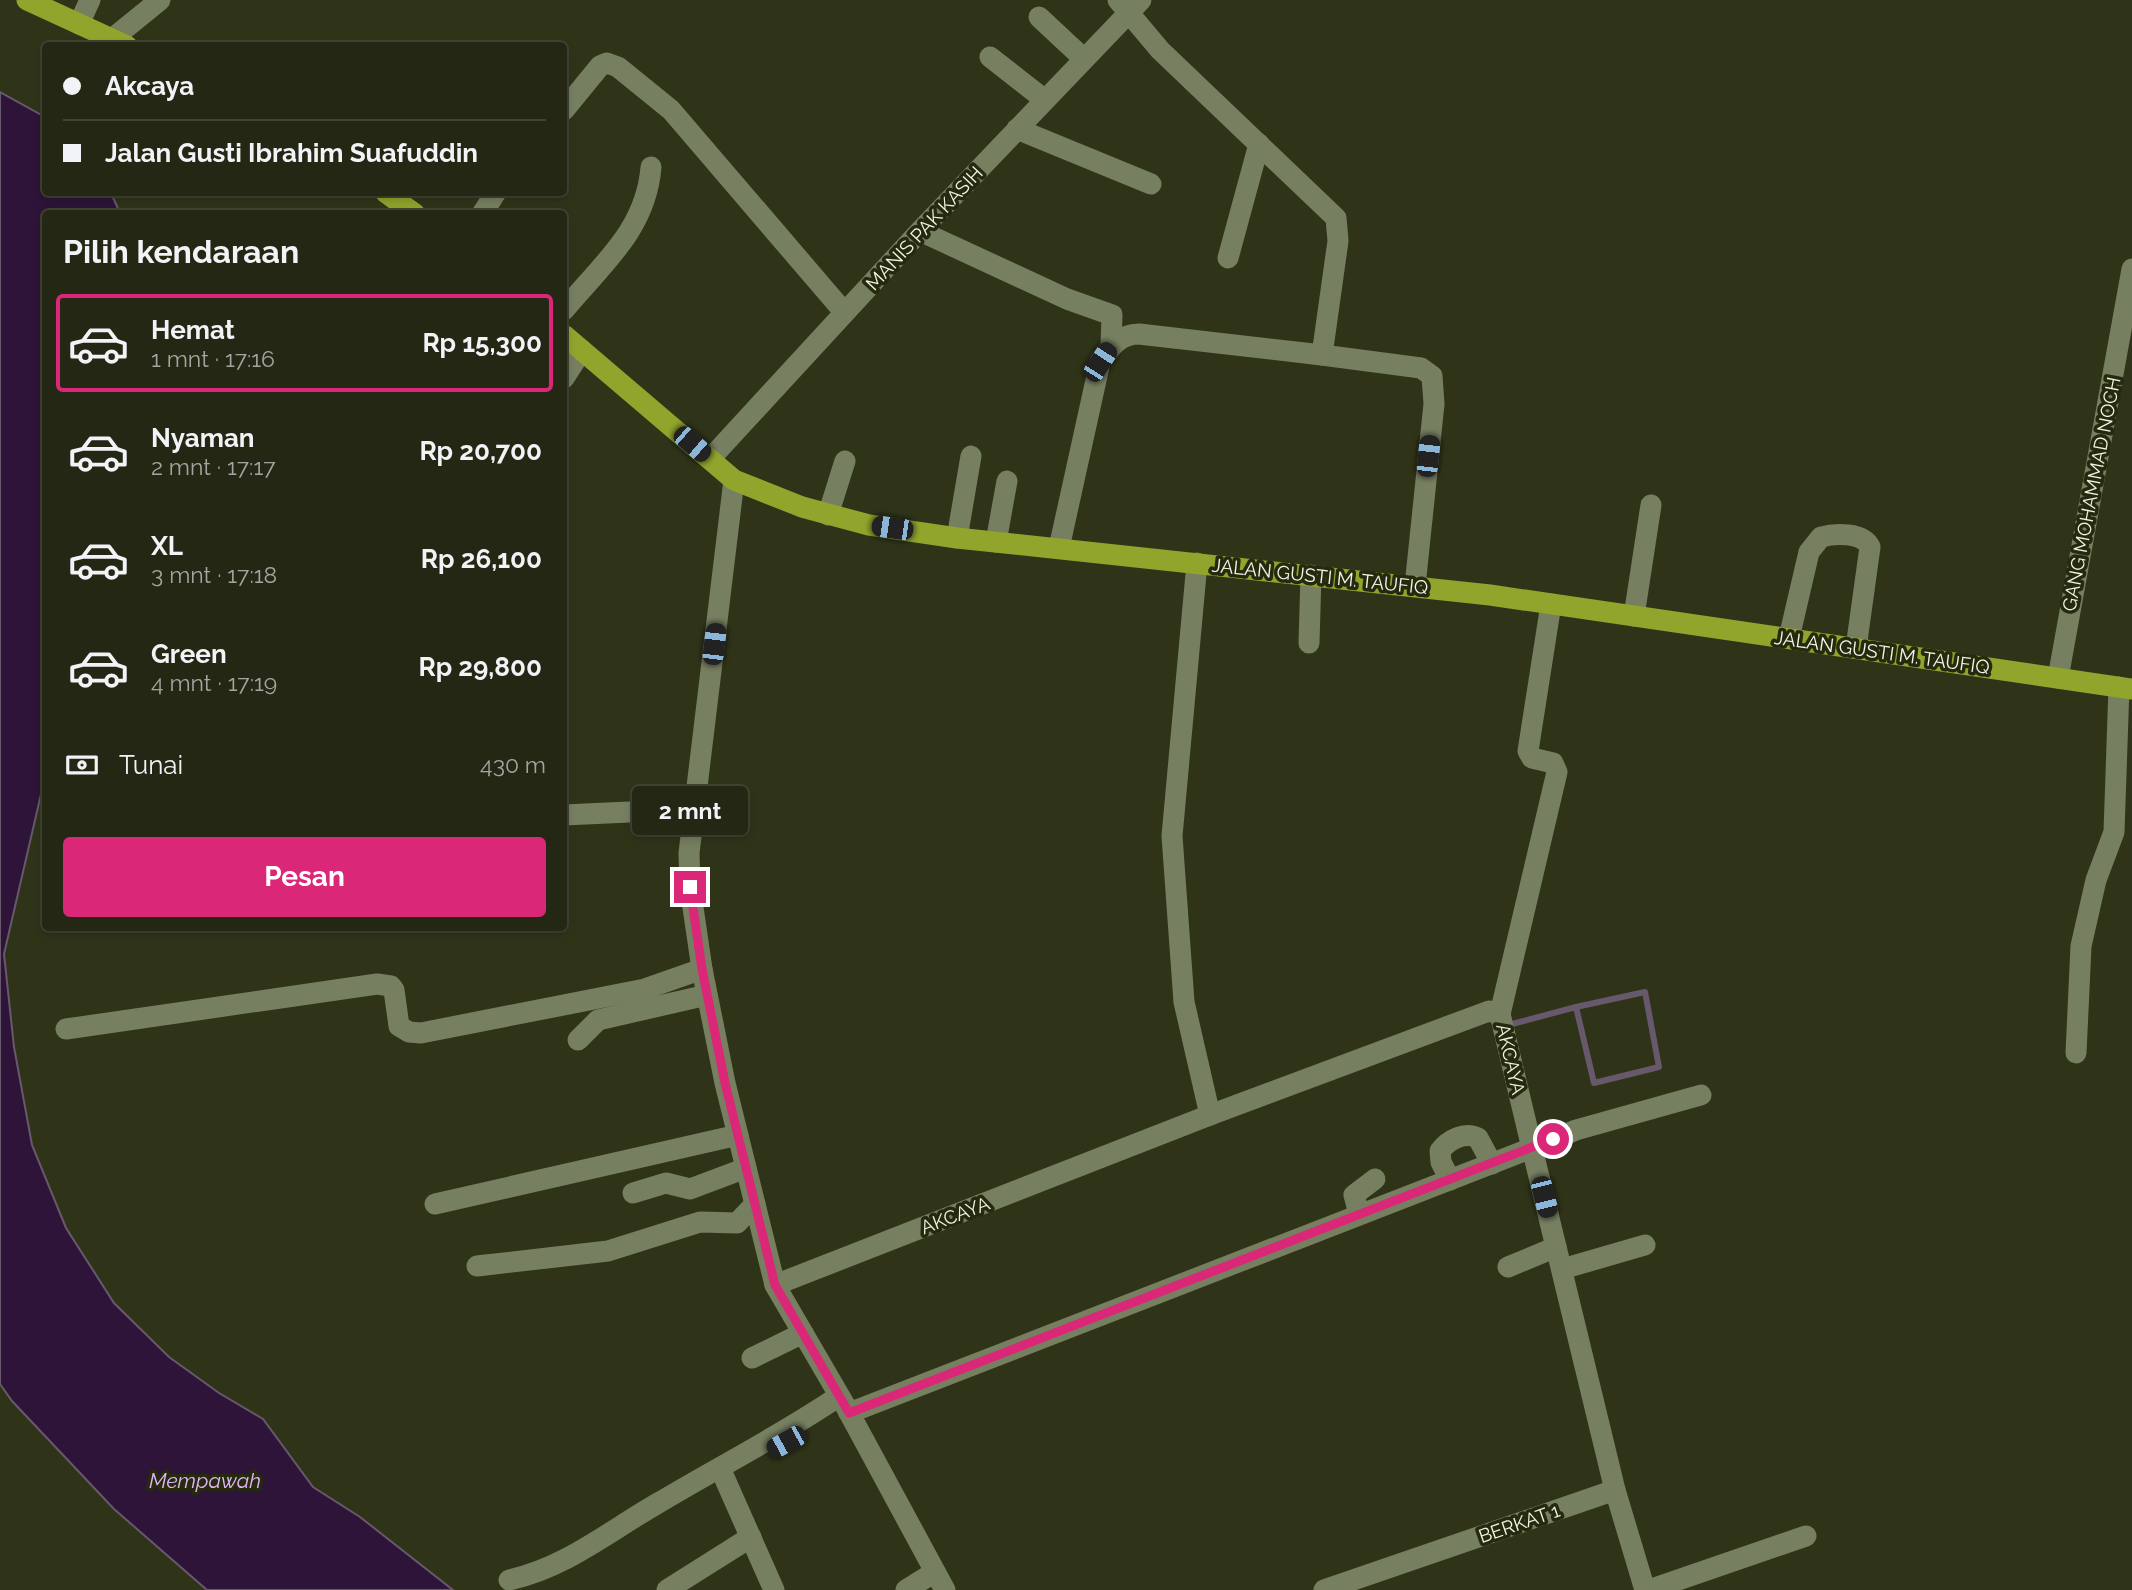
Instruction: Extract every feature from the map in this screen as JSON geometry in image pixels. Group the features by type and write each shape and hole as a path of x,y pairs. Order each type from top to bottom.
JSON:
{"main road":[{"path":"27,0 120,42"},
{"path":"390,196 410,210"},
{"name":"JALAN GUSTI M. TAUFIQ","path":"569,342 734,480 828,514 869,525 957,538 1415,586 2125,688"}],"street":[{"path":"79,24 90,0"},
{"path":"120,42 160,0"},
{"path":"1130,4 1160,50 1336,218 1338,241 1322,355"},
{"name":"MANIS PAK KASIH","path":"710,459 844,312 1084,59 1130,4"},
{"path":"1039,17 1084,59"},
{"path":"990,57 1045,100"},
{"path":"567,106 600,66 607,63 618,67 671,110 844,312"},
{"path":"1017,129 1151,184"},
{"path":"1228,258 1259,144"},
{"path":"567,306 636,225 650,187 651,167"},
{"path":"920,231 1067,299 1112,315 1111,346"},
{"name":"GANG MOHAMMAD NOCH","path":"2058,678 2132,269"},
{"path":"1059,548 1100,362 1111,346 1128,334 1139,334 1421,368 1432,376 1434,404 1415,586"},
{"path":"957,538 971,456"},
{"path":"828,514 845,461"},
{"path":"734,480 694,809 690,887 702,969 738,1135 775,1285 845,1405 940,1581 906,1590"},
{"path":"996,542 1007,481"},
{"path":"1634,616 1651,505"},
{"path":"1789,638 1809,552 1814,543 1828,535 1845,535 1866,540 1870,548 1856,648"},
{"path":"1197,563 1172,836 1184,1002 1210,1115"},
{"path":"1309,643 1311,575"},
{"path":"1500,1014 1557,772 1553,763 1532,758 1528,751 1551,604"},
{"path":"2076,1053 2081,946 2096,880 2114,832 2125,688"},
{"path":"567,816 694,809"},
{"path":"66,1028 377,984 391,986 394,990 399,1026 409,1032 421,1033 645,989 702,969"},
{"path":"578,1040 598,1020 707,995"},
{"name":"AKCAYA","path":"775,1285 1210,1115 1489,1011 1500,1014 1615,1490"},
{"path":"509,1580 560,1564 659,1502 797,1425 845,1405 1450,1180 1576,1130 1701,1095"},
{"path":"435,1204 738,1135"},
{"path":"1450,1180 1441,1162 1440,1151 1446,1143 1463,1136 1478,1138 1492,1164"},
{"path":"633,1193 666,1183 690,1189 746,1168"},
{"path":"1359,1214 1354,1195 1374,1179"},
{"path":"477,1266 608,1251 700,1222 737,1223 755,1204"},
{"path":"1562,1269 1645,1245"},
{"path":"1508,1267 1556,1247"},
{"path":"752,1358 803,1333"},
{"path":"765,1453 845,1405"},
{"path":"720,1468 775,1590"},
{"path":"1615,1490 1647,1590 1806,1536"},
{"name":"BERKAT 1","path":"1324,1590 1615,1490"},
{"path":"667,1590 751,1536"}],"water":[{"name":"Mempawah","path":"0,92 42,115 42,196 112,196 119,210 42,210 42,790 4,954 14,1047 32,1145 66,1228 114,1303 169,1357 219,1393 263,1419 313,1487 360,1517 453,1590 207,1590 114,1509 12,1401 0,1384"}],"waterway":[{"path":"1512,1024 1576,1007 1594,1083 1659,1067 1645,992 1576,1007"}],"route":[{"path":"690,887 702,969 725,1083 775,1285 849,1413 1553,1139"}]}
